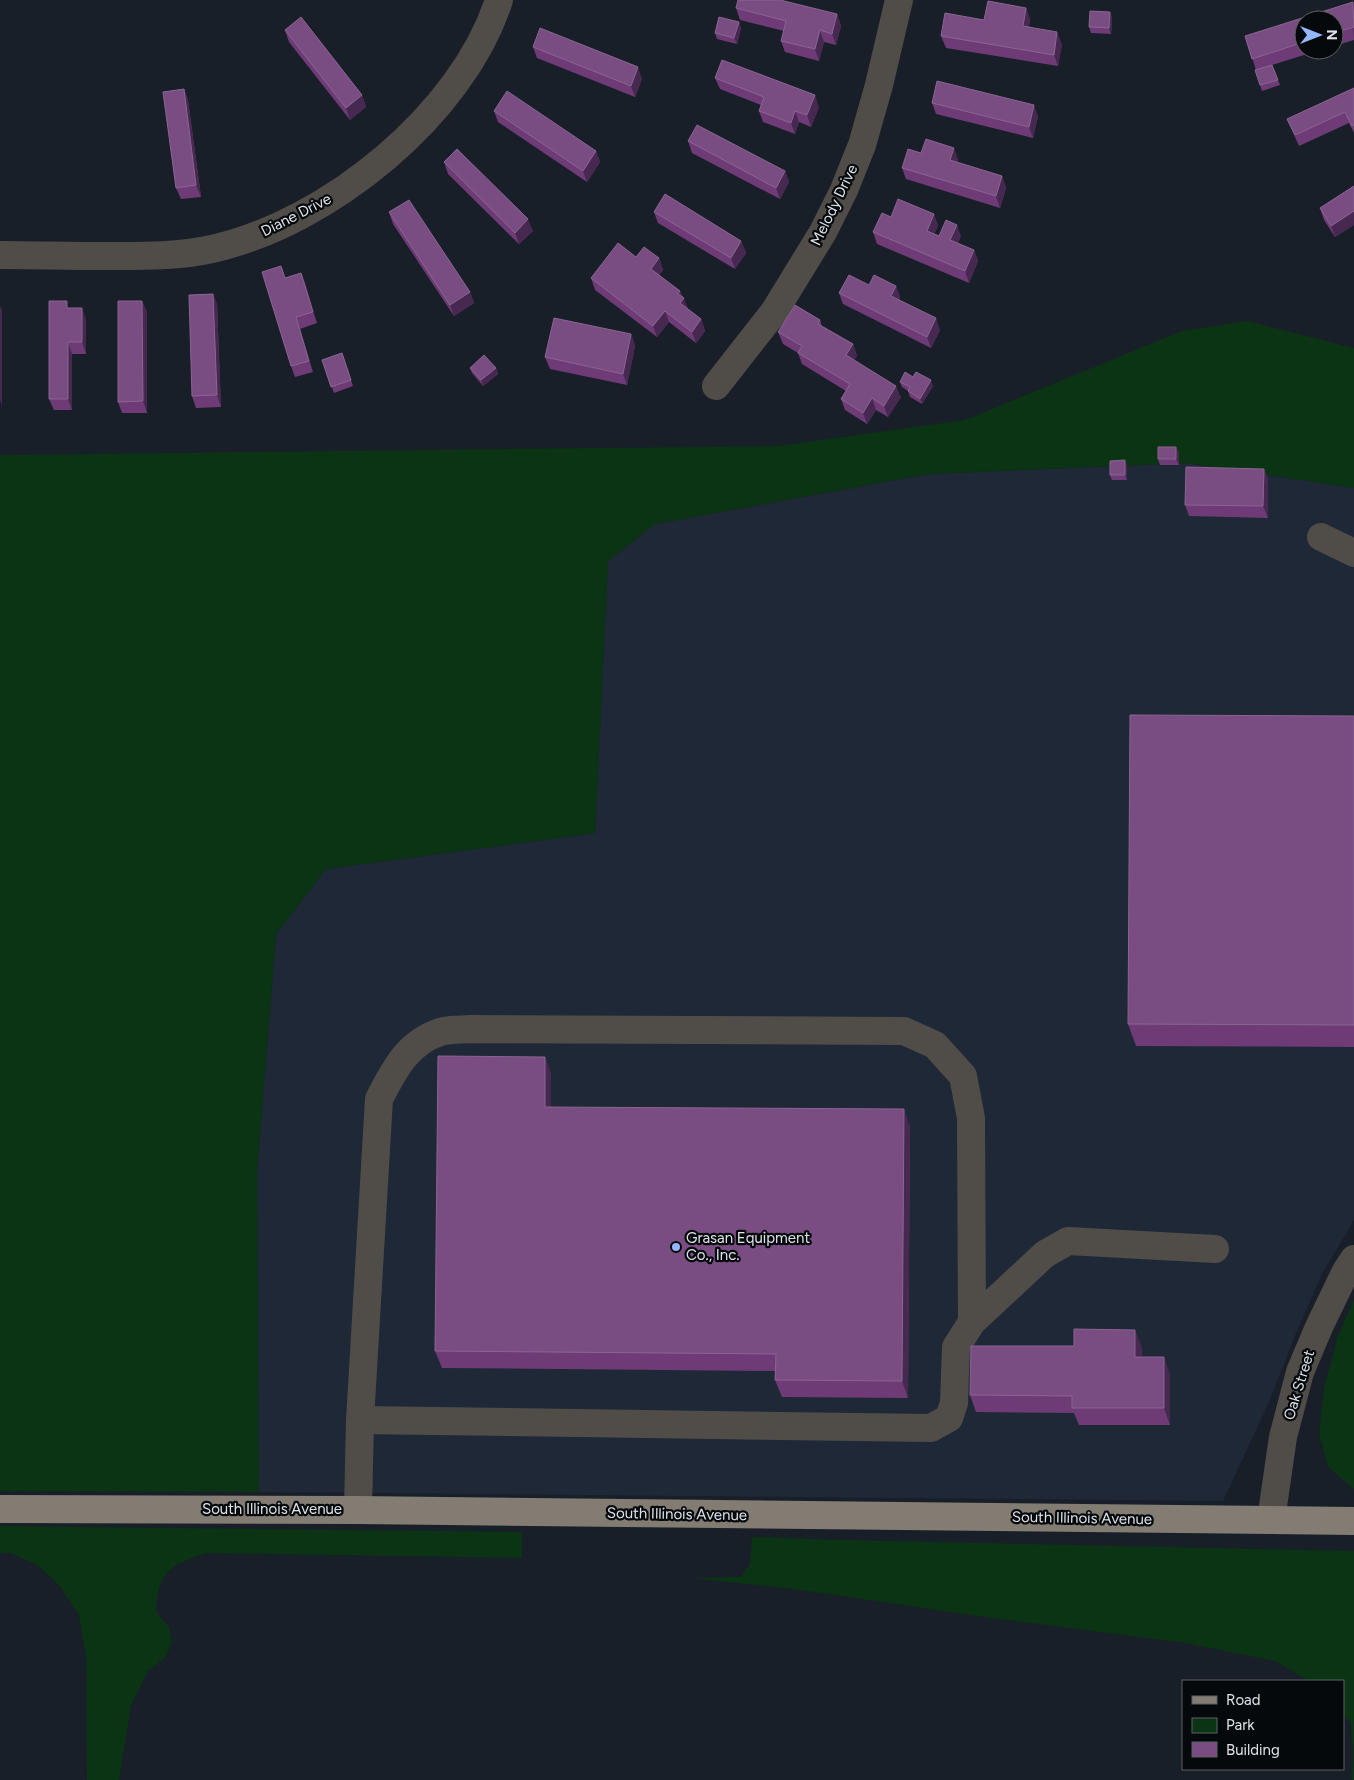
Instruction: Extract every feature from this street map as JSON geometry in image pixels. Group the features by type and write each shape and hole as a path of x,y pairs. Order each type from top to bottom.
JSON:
{"main road":[{"name":"South Illinois Avenue","path":"0,1509 358,1510 1354,1521"}],"street":[{"name":"Diane Drive","path":"0,255 158,256 212,249 252,237 285,223 329,199 368,172 398,147 428,117 460,77 478,49 499,0"},
{"name":"Melody Drive","path":"716,386 774,312 823,232 844,190 862,145 880,85 899,0"},
{"path":"1321,537 1354,552"},
{"path":"358,1510 360,1420 379,1099 396,1067 415,1045 440,1032 471,1028 904,1031 935,1045 963,1076 970,1118 972,1322"},
{"path":"360,1420 931,1428 949,1418 954,1403 956,1348 972,1322 1045,1254 1068,1241 1215,1249"},
{"name":"Oak Street","path":"1271,1520 1284,1437 1300,1372 1346,1271 1354,1259"}],"shaded area":[{"path":"1187,463 1354,488 1354,1220 1323,1272 1269,1402 1223,1501 259,1492 257,1172 276,934 326,869 595,833 608,561 655,524 928,474"}],"green space":[{"path":"1247,321 1354,348 1354,488 1187,463 928,474 655,524 608,561 595,833 326,869 276,934 257,1172 259,1492 0,1491 0,455 778,446 965,420 1182,331"},
{"path":"1354,1299 1354,1489 1328,1467 1319,1433 1325,1384 1338,1336"},
{"path":"0,1526 522,1532 522,1558 207,1553 175,1566 163,1578 157,1598 156,1612 169,1627 172,1643 165,1658 148,1671 131,1705 119,1780 87,1780 86,1657 79,1615 59,1585 37,1565 11,1553 0,1553"},
{"path":"752,1537 1354,1551 1354,1780 1352,1780 1351,1723 1344,1715 1344,1680 1307,1680 1275,1661 1186,1643 978,1616 794,1589 692,1578 740,1577 750,1565"}],"building":[{"path":"738,0 780,0 837,14 832,34 820,30 815,49 781,41 786,21 736,8"},
{"path":"988,1 1026,8 1023,26 1057,32 1054,55 941,36 945,13 984,20"},
{"path":"1353,2 1354,27 1344,30 1344,10 1328,10"},
{"path":"1090,11 1110,12 1109,28 1089,27"},
{"path":"301,17 362,95 346,108 285,30"},
{"path":"719,17 739,22 734,38 715,33"},
{"path":"1294,21 1294,45 1252,59 1245,36"},
{"path":"540,28 638,67 631,86 533,47"},
{"path":"722,60 815,95 807,115 795,111 791,123 759,111 764,97 715,78"},
{"path":"1272,65 1278,80 1260,85 1255,70"},
{"path":"937,81 1034,105 1029,127 932,103"},
{"path":"1354,88 1354,125 1352,126 1345,112 1295,135 1287,119"},
{"path":"184,89 196,185 176,188 163,92"},
{"path":"507,91 596,151 583,171 494,111"},
{"path":"697,125 785,171 776,188 688,141"},
{"path":"926,139 954,148 950,160 1002,176 996,196 902,168 908,149 921,153"},
{"path":"457,149 528,219 515,233 444,162"},
{"path":"1354,186 1354,211 1331,226 1320,208"},
{"path":"665,194 741,241 731,258 654,212"},
{"path":"898,199 934,214 927,231 939,236 946,220 957,225 950,240 974,250 965,271 873,232 882,213 891,217"},
{"path":"409,200 470,292 450,305 389,212"},
{"path":"618,243 636,257 644,247 659,258 651,269 680,291 678,294 684,298 680,303 701,319 692,332 665,311 653,326 591,278"},
{"path":"281,266 285,278 301,273 313,312 296,317 309,361 291,366 262,272"},
{"path":"849,275 869,285 874,275 896,286 891,296 936,318 927,337 839,293"},
{"path":"213,294 217,395 192,396 189,295"},
{"path":"49,301 67,301 67,308 82,308 82,342 68,342 68,399 49,399"},
{"path":"118,301 142,301 143,401 118,402"},
{"path":"795,305 820,320 818,324 853,344 846,355 896,386 884,406 872,398 863,413 841,399 850,384 798,353 802,346 778,332"},
{"path":"554,318 631,334 623,374 545,357"},
{"path":"342,353 351,380 331,387 322,360"},
{"path":"484,355 496,368 481,380 470,368"},
{"path":"905,372 913,377 916,372 931,380 920,399 908,391 910,387 900,382"},
{"path":"1158,447 1176,447 1176,459 1158,459"},
{"path":"1125,460 1125,475 1110,475 1110,461"},
{"path":"1186,467 1264,469 1263,506 1185,505"},
{"path":"1130,715 1354,716 1354,1025 1128,1024"},
{"name":"Grasan Equipment Co., Inc.","path":"438,1056 545,1057 545,1107 904,1109 902,1381 775,1380 776,1354 435,1351"},
{"path":"1074,1329 1135,1330 1135,1357 1164,1357 1164,1408 1072,1408 1072,1396 970,1395 971,1346 1074,1346"}],"place":[{"name":"Grasan Equipment Co., Inc.","path":"676,1247"}]}
